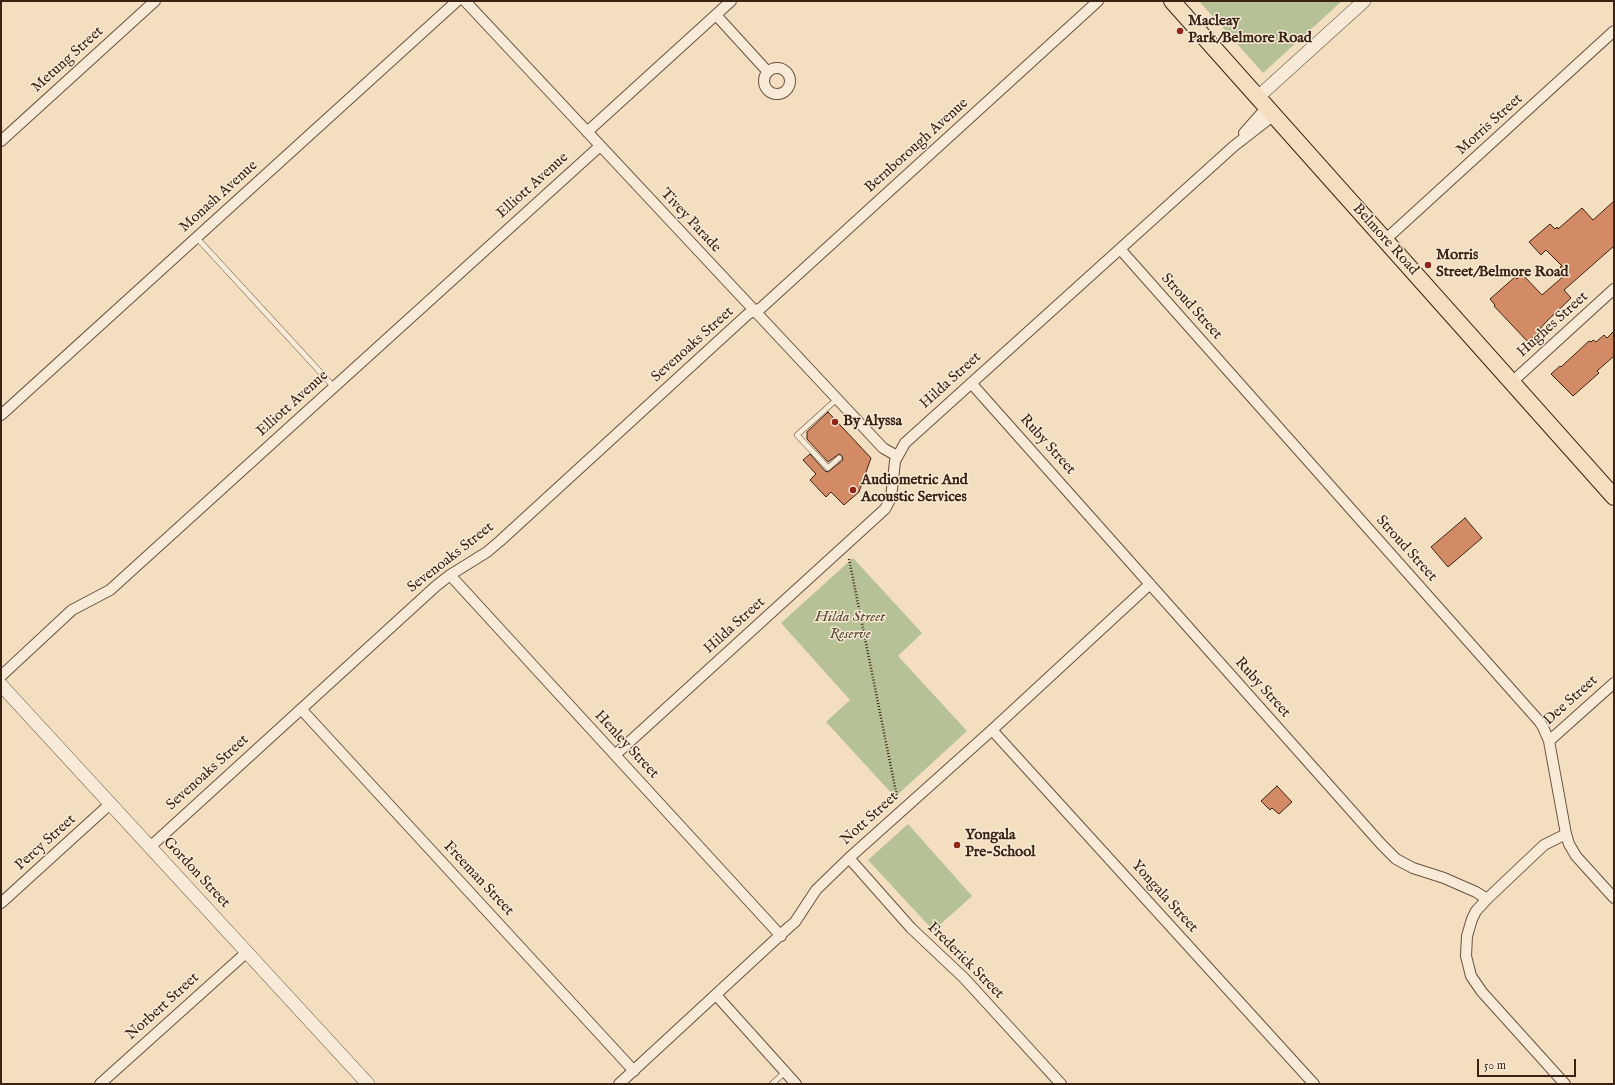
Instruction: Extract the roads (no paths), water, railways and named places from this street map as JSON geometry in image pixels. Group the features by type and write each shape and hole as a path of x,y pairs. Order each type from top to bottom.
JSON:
{"main road":[{"name":"Belmore Road","path":"1172,1 1614,497"}],"street":[{"name":"Metung Street","path":"1,141 155,1"},
{"name":"Monash Avenue","path":"1,415 457,1"},
{"path":"587,132 731,1"},
{"name":"Bernborough Avenue","path":"754,311 761,308 1098,1"},
{"path":"1266,107 1364,1"},
{"name":"Tivey Parade","path":"469,2 587,132 883,448 897,456"},
{"path":"716,15 768,72"},
{"name":"Morris Street","path":"1386,240 1614,31"},
{"name":"Hilda Street","path":"615,755 885,509 891,498 894,468 897,456 906,443 1234,146 1266,107"},
{"name":"Elliott Avenue","path":"1,676 72,610 110,590 600,146"},
{"name":"Stroud Street","path":"1120,249 1543,727 1549,741 1566,834 1576,856 1614,898"},
{"name":"Hughes Street","path":"1512,382 1614,290"},
{"name":"Sevenoaks Street","path":"150,847 450,575 487,552 500,541 748,314 754,311"},
{"name":"Ruby Street","path":"972,383 1390,854 1404,864 1444,878 1476,892 1486,899"},
{"name":"Henley Street","path":"450,575 781,936"},
{"name":"Nott Street","path":"619,1084 781,936 795,922 816,890 849,858 992,730 1150,584"},
{"name":"Dee Street","path":"1549,741 1614,683"},
{"name":"Gordon Street","path":"1,685 368,1084"},
{"name":"Freeman Street","path":"301,709 634,1070"},
{"name":"Yongala Street","path":"992,730 1314,1084"},
{"name":"Percy Street","path":"1,903 110,804"},
{"path":"1565,1084 1482,992 1471,976 1466,956 1466,936 1476,911 1486,899 1544,845 1566,834"},
{"name":"Frederick Street","path":"849,858 911,928 964,978 1061,1084"},
{"name":"Norbert Street","path":"100,1084 247,952"},
{"path":"716,995 796,1084"}],"lane":[{"path":"196,237 334,387"},
{"path":"837,399 797,435 828,468 839,458"},
{"path":"772,1084 785,1072"}],"place":[{"name":"Macleay Park/Belmore Road","path":"1180,31"},
{"name":"Morris Street/Belmore Road","path":"1428,265"},
{"name":"By Alyssa","path":"835,422"},
{"name":"Audiometric And Acoustic Services","path":"853,490"},
{"name":"Yongala Pre-School","path":"957,845"}],"park label":[{"name":"Hilda Street Reserve","path":"850,626"}]}
